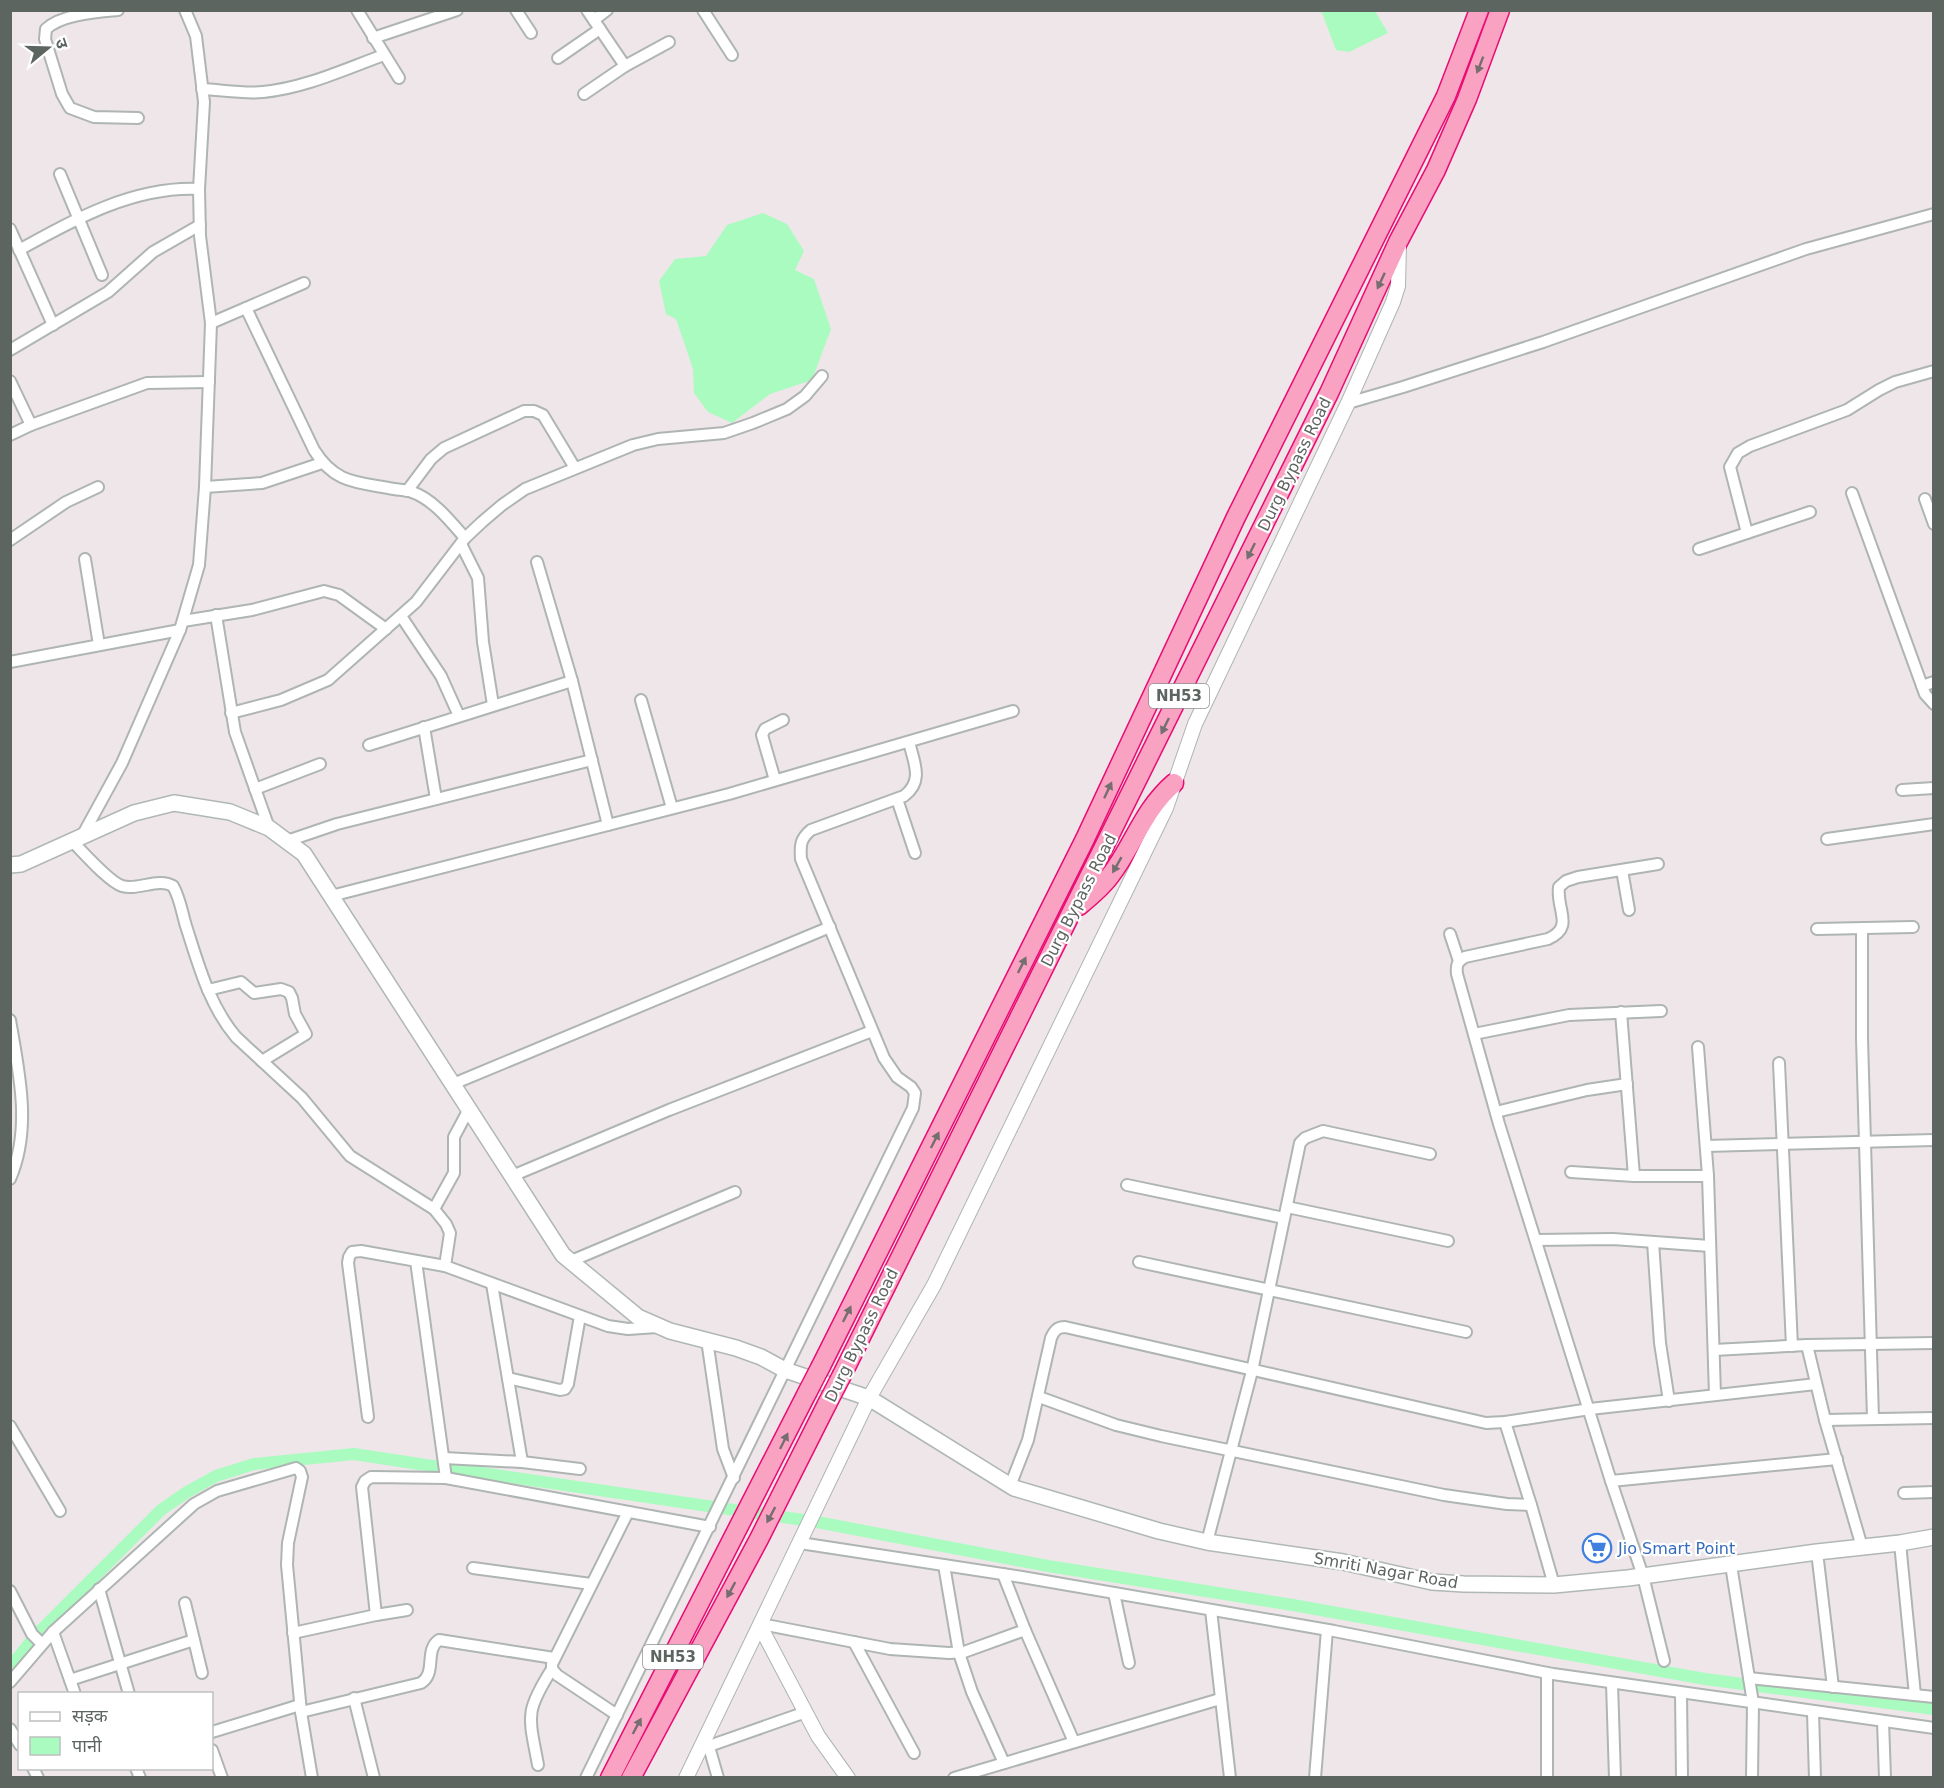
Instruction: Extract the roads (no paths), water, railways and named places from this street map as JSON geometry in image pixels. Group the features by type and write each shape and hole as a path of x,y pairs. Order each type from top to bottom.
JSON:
{"highway":[{"name":"Durg Bypass Road","path":"610,1778 736,1536 1085,839 1236,517 1446,96 1479,10"},
{"name":"Durg Bypass Road","path":"631,1778 783,1492 1324,404 1398,242 1436,170 1467,99 1500,10"},
{"path":"1073,909 1089,898 1112,874 1147,813 1157,799 1174,783"}],"main road":[{"name":"Smriti Nagar Road","path":"10,865 21,864 134,813 174,803 230,812 269,828 304,854 563,1255 638,1317 670,1331 707,1340 761,1358 785,1370 869,1398 1011,1486 1159,1531 1208,1542 1343,1562 1432,1582 1464,1584 1554,1585 1644,1576 1934,1537"}],"street":[{"path":"118,10 81,15 55,23 46,29 45,39 62,94 70,108 94,117 138,118"},
{"path":"185,10 196,36 202,89 200,225 211,323 205,487 199,565 182,625 122,763 76,840 119,885 130,887 164,883 173,886 208,990 227,1026 302,1098 350,1156 434,1209 450,1233 445,1266"},
{"path":"357,10 399,78"},
{"path":"373,38 457,10"},
{"path":"516,10 531,33"},
{"path":"607,10 590,15 625,66"},
{"path":"703,10 732,55"},
{"path":"558,58 600,29"},
{"path":"584,94 625,66 669,42"},
{"path":"202,89 262,92 286,88 315,81 384,55"},
{"path":"60,174 102,275"},
{"path":"19,250 78,218 152,192 180,188 199,189"},
{"path":"1348,403 1543,342 1806,249 1934,214"},
{"path":"10,350 118,286 153,252 200,225"},
{"path":"10,229 53,325"},
{"path":"686,1778 708,1741 869,1398 934,1285 1166,808 1195,724 1348,403 1393,302 1398,286 1398,242"},
{"path":"211,323 304,283"},
{"path":"246,308 321,463 331,472 348,481 413,492 431,504 463,541 478,578 483,642 493,705"},
{"path":"1747,533 1730,467 1732,459 1738,453 1750,446 1847,410 1895,382 1934,371"},
{"path":"231,713 280,700 328,680 416,602 463,541 502,505 525,489 642,443 658,439 724,433 753,423 787,409 805,396 822,376"},
{"path":"10,381 31,424"},
{"path":"10,435 31,424 147,383 209,382"},
{"path":"407,491 431,459 444,448 524,411 534,411 543,415 575,468"},
{"path":"205,487 262,483 321,463"},
{"path":"10,540 66,502 98,487"},
{"path":"1852,493 1925,694 1934,704"},
{"path":"1925,499 1934,524"},
{"path":"1699,549 1810,512"},
{"path":"85,559 99,645"},
{"path":"537,562 572,681 608,825"},
{"path":"10,662 99,645 216,615 269,606 324,591 339,595 386,629"},
{"path":"216,615 231,713 241,750 269,828"},
{"path":"401,616 441,676 459,716"},
{"path":"369,745 572,681"},
{"path":"1922,686 1934,682"},
{"path":"641,700 672,808"},
{"path":"331,896 672,808 1013,711"},
{"path":"775,780 762,735 765,729 783,720"},
{"path":"424,727 436,799"},
{"path":"586,1778 913,1108 915,1093 891,1069 872,1031 801,859 800,846 803,836 811,830 897,799 912,790 916,782 916,774 909,742"},
{"path":"287,841 337,824 592,760"},
{"path":"255,789 320,764"},
{"path":"1902,790 1934,788"},
{"path":"897,799 915,854"},
{"path":"1827,839 1934,824"},
{"path":"1658,864 1566,881 1559,887 1558,896 1563,924 1562,930 1557,935 1465,957 1456,966 1496,1112 1611,1481 1644,1576 1664,1661"},
{"path":"1622,870 1629,910"},
{"path":"453,1084 830,927"},
{"path":"1817,928 1913,927"},
{"path":"1862,928 1862,1039 1873,1419"},
{"path":"1450,934 1459,961"},
{"path":"208,990 241,982 254,993 281,989 289,992 295,1014 306,1034 262,1060"},
{"path":"1474,1034 1569,1015 1660,1011"},
{"path":"1621,1012 1634,1176"},
{"path":"10,1020 20,1083 22,1139 16,1166 10,1179"},
{"path":"512,1176 669,1110 872,1031"},
{"path":"1698,1047 1708,1176 1715,1395"},
{"path":"1779,1063 1792,1346"},
{"path":"10,1090 20,1083"},
{"path":"1496,1112 1587,1090 1627,1084"},
{"path":"434,1209 454,1173 454,1137 469,1109"},
{"path":"1208,1542 1252,1371 1300,1143 1305,1138 1323,1131 1430,1154"},
{"path":"1706,1146 1934,1140"},
{"path":"1571,1172 1634,1176 1708,1176"},
{"path":"1127,1185 1448,1241"},
{"path":"571,1261 735,1192"},
{"path":"1536,1240 1613,1239 1710,1246"},
{"path":"1653,1242 1660,1343 1669,1401"},
{"path":"368,1417 349,1257 352,1252 445,1266 617,1329 660,1326"},
{"path":"416,1261 446,1478"},
{"path":"1139,1262 1466,1332"},
{"path":"492,1284 522,1462"},
{"path":"508,1378 560,1390 565,1389 568,1384 580,1316"},
{"path":"1011,1486 1028,1440 1051,1338 1059,1327 1486,1423 1816,1384"},
{"path":"707,1340 723,1449 734,1478"},
{"path":"1714,1350 1807,1345 1934,1343"},
{"path":"1807,1345 1825,1420 1862,1547"},
{"path":"1039,1397 1116,1425 1444,1495 1531,1505"},
{"path":"1825,1420 1934,1418"},
{"path":"1505,1422 1554,1585"},
{"path":"10,1426 60,1511"},
{"path":"444,1458 522,1462 580,1469"},
{"path":"1611,1481 1837,1459"},
{"path":"10,1682 53,1632 194,1504 217,1491 296,1468 302,1477 287,1554 300,1709 312,1778"},
{"path":"375,1615 363,1484 371,1477 446,1478 710,1527"},
{"path":"1904,1493 1934,1492"},
{"path":"538,1765 530,1709 628,1512"},
{"path":"800,1543 1003,1574 1327,1630 1546,1673 1934,1728"},
{"path":"1900,1543 1915,1695"},
{"path":"1817,1552 1833,1687"},
{"path":"944,1565 959,1653 972,1692 1004,1763"},
{"path":"1731,1565 1753,1703 1752,1778"},
{"path":"473,1568 591,1584"},
{"path":"1003,1574 1074,1742"},
{"path":"99,1589 128,1692"},
{"path":"10,1591 32,1634 42,1644"},
{"path":"1114,1593 1129,1663"},
{"path":"185,1603 202,1672"},
{"path":"293,1633 407,1610"},
{"path":"1211,1610 1230,1778"},
{"path":"761,1625 890,1649 959,1653 1025,1630"},
{"path":"761,1625 818,1736 848,1778"},
{"path":"1314,1778 1327,1630"},
{"path":"53,1632 74,1692"},
{"path":"70,1680 194,1640"},
{"path":"213,1732 300,1709 421,1683 425,1680 430,1668 433,1645 439,1640 553,1663"},
{"path":"854,1642 914,1753"},
{"path":"553,1663 557,1675 617,1715"},
{"path":"1546,1673 1547,1778"},
{"path":"1749,1678 1934,1697"},
{"path":"1612,1683 1615,1778"},
{"path":"1682,1693 1683,1778"},
{"path":"354,1698 374,1778"},
{"path":"954,1778 1220,1699"},
{"path":"708,1741 806,1712"},
{"path":"1813,1712 1815,1778"},
{"path":"1883,1721 1885,1778"},
{"path":"10,1729 18,1742"},
{"path":"708,1741 718,1778"},
{"path":"213,1753 222,1778"}],"water":[{"path":"1318,11 1375,11 1388,33 1349,52 1336,50 1322,13"},
{"path":"763,213 787,224 804,251 795,270 814,279 831,329 812,380 770,394 732,423 708,412 694,393 693,369 676,319 666,314 659,281 675,259 706,256 727,225"}],"waterway":[{"path":"38,1633 161,1510 216,1476 254,1464 354,1454 439,1467"},
{"path":"448,1468 817,1522 1048,1566 1293,1605 1705,1679 1934,1709"},
{"path":"10,1668 31,1641"}],"place":[{"name":"Jio Smart Point","path":"1597,1548"}]}
